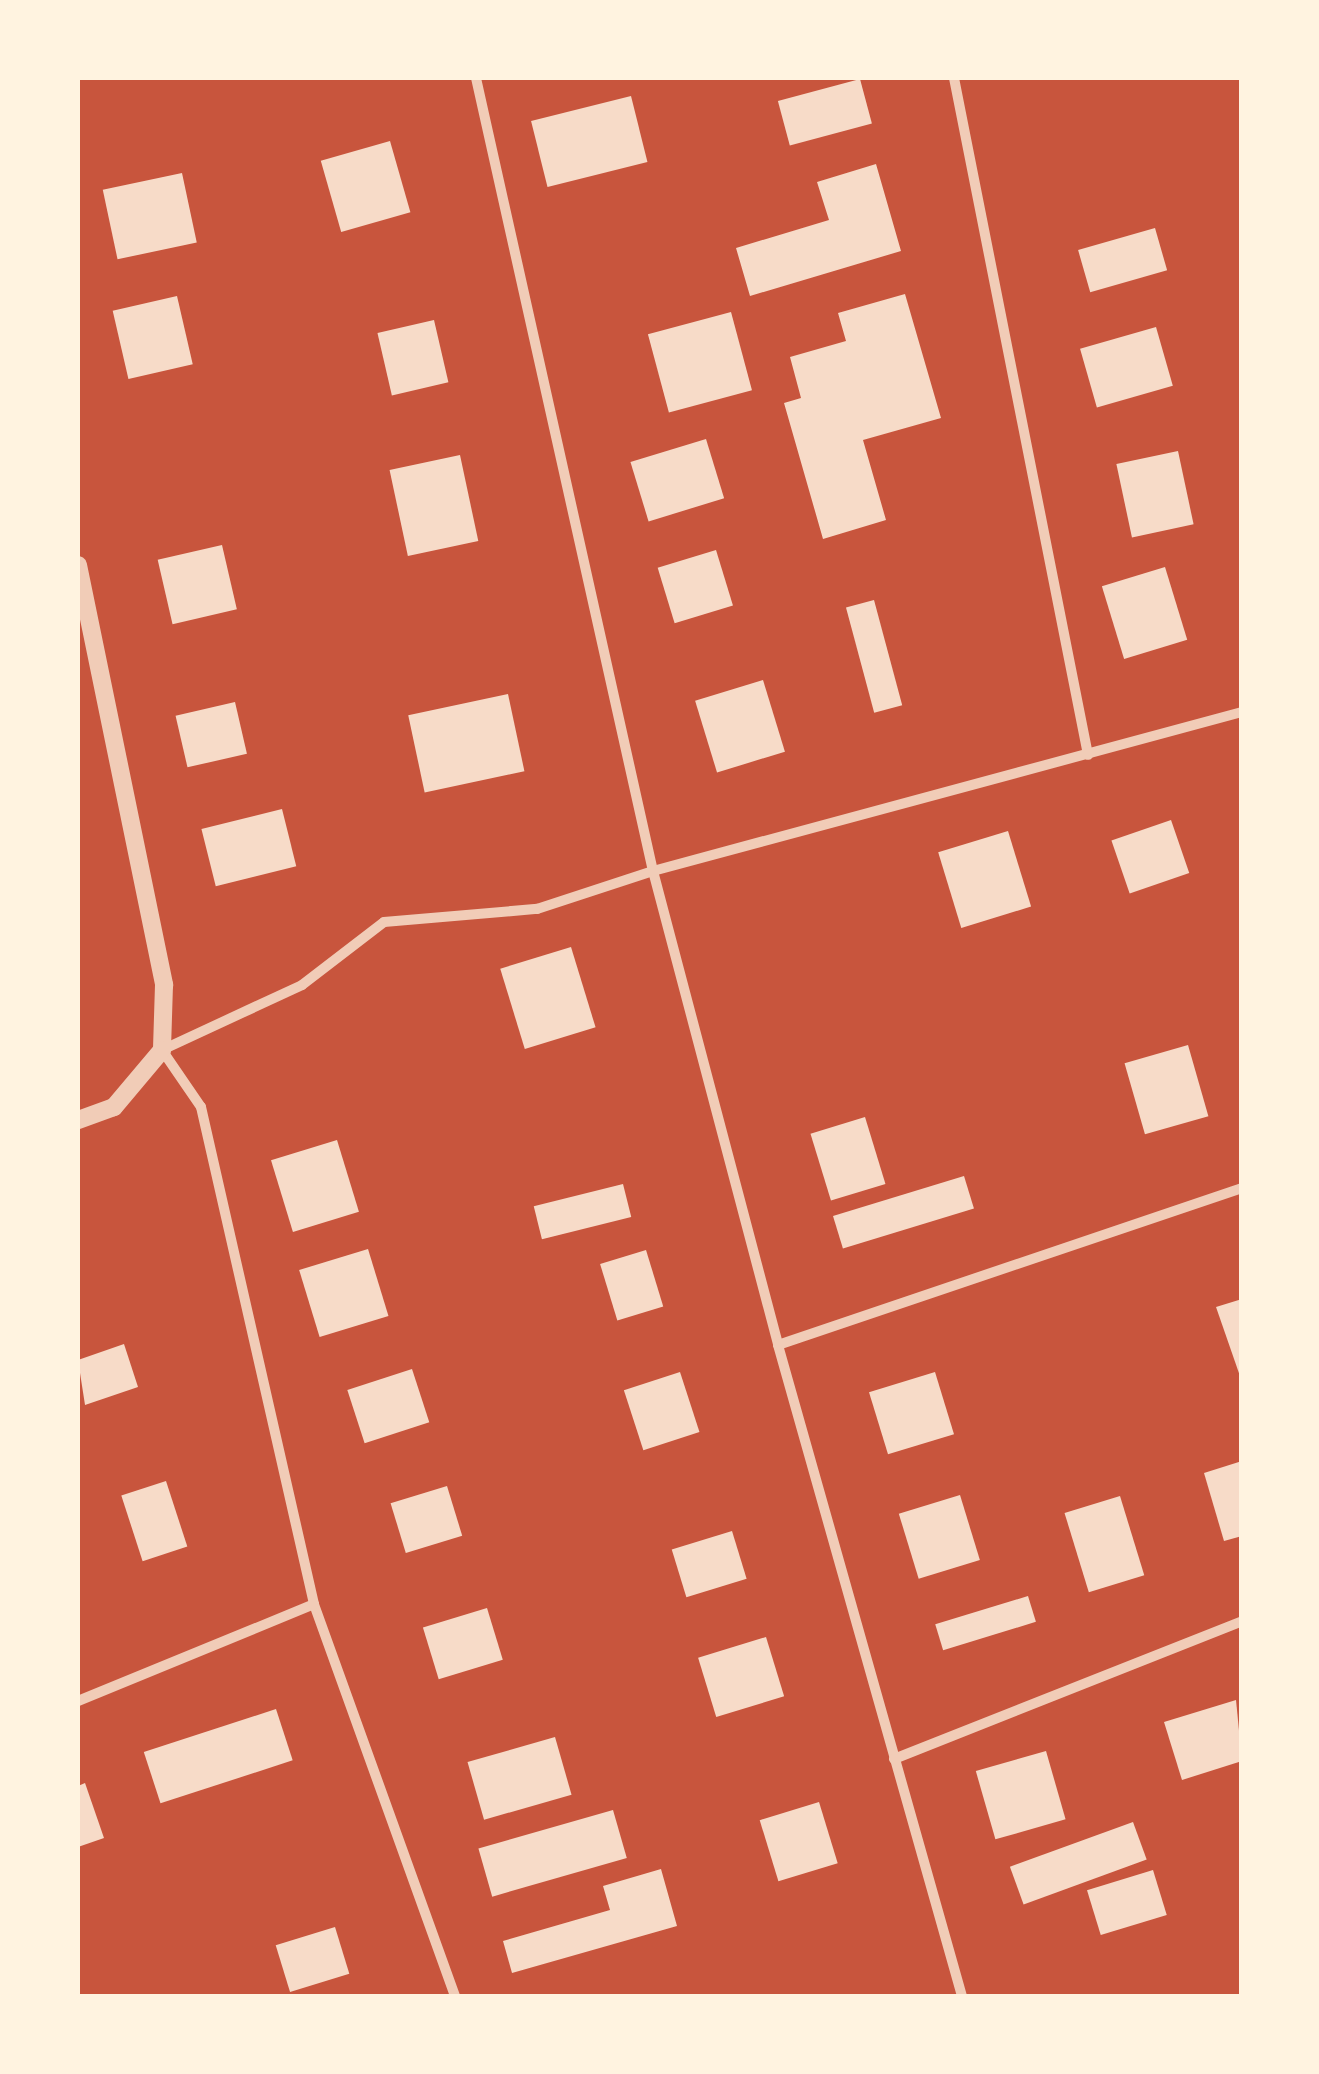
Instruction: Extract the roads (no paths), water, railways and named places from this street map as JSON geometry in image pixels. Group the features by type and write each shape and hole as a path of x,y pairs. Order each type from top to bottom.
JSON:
{"street":[{"path":"476,78 653,871 778,1344 962,1996"},
{"path":"954,78 1088,754"},
{"path":"78,565 164,985 162,1050 201,1107 314,1604 456,1996"},
{"path":"78,1120 114,1107 162,1050 302,985 384,922 538,909 653,871 1242,712"},
{"path":"778,1344 1242,1188"},
{"path":"78,1701 314,1604"},
{"path":"894,1759 1242,1621"}]}
